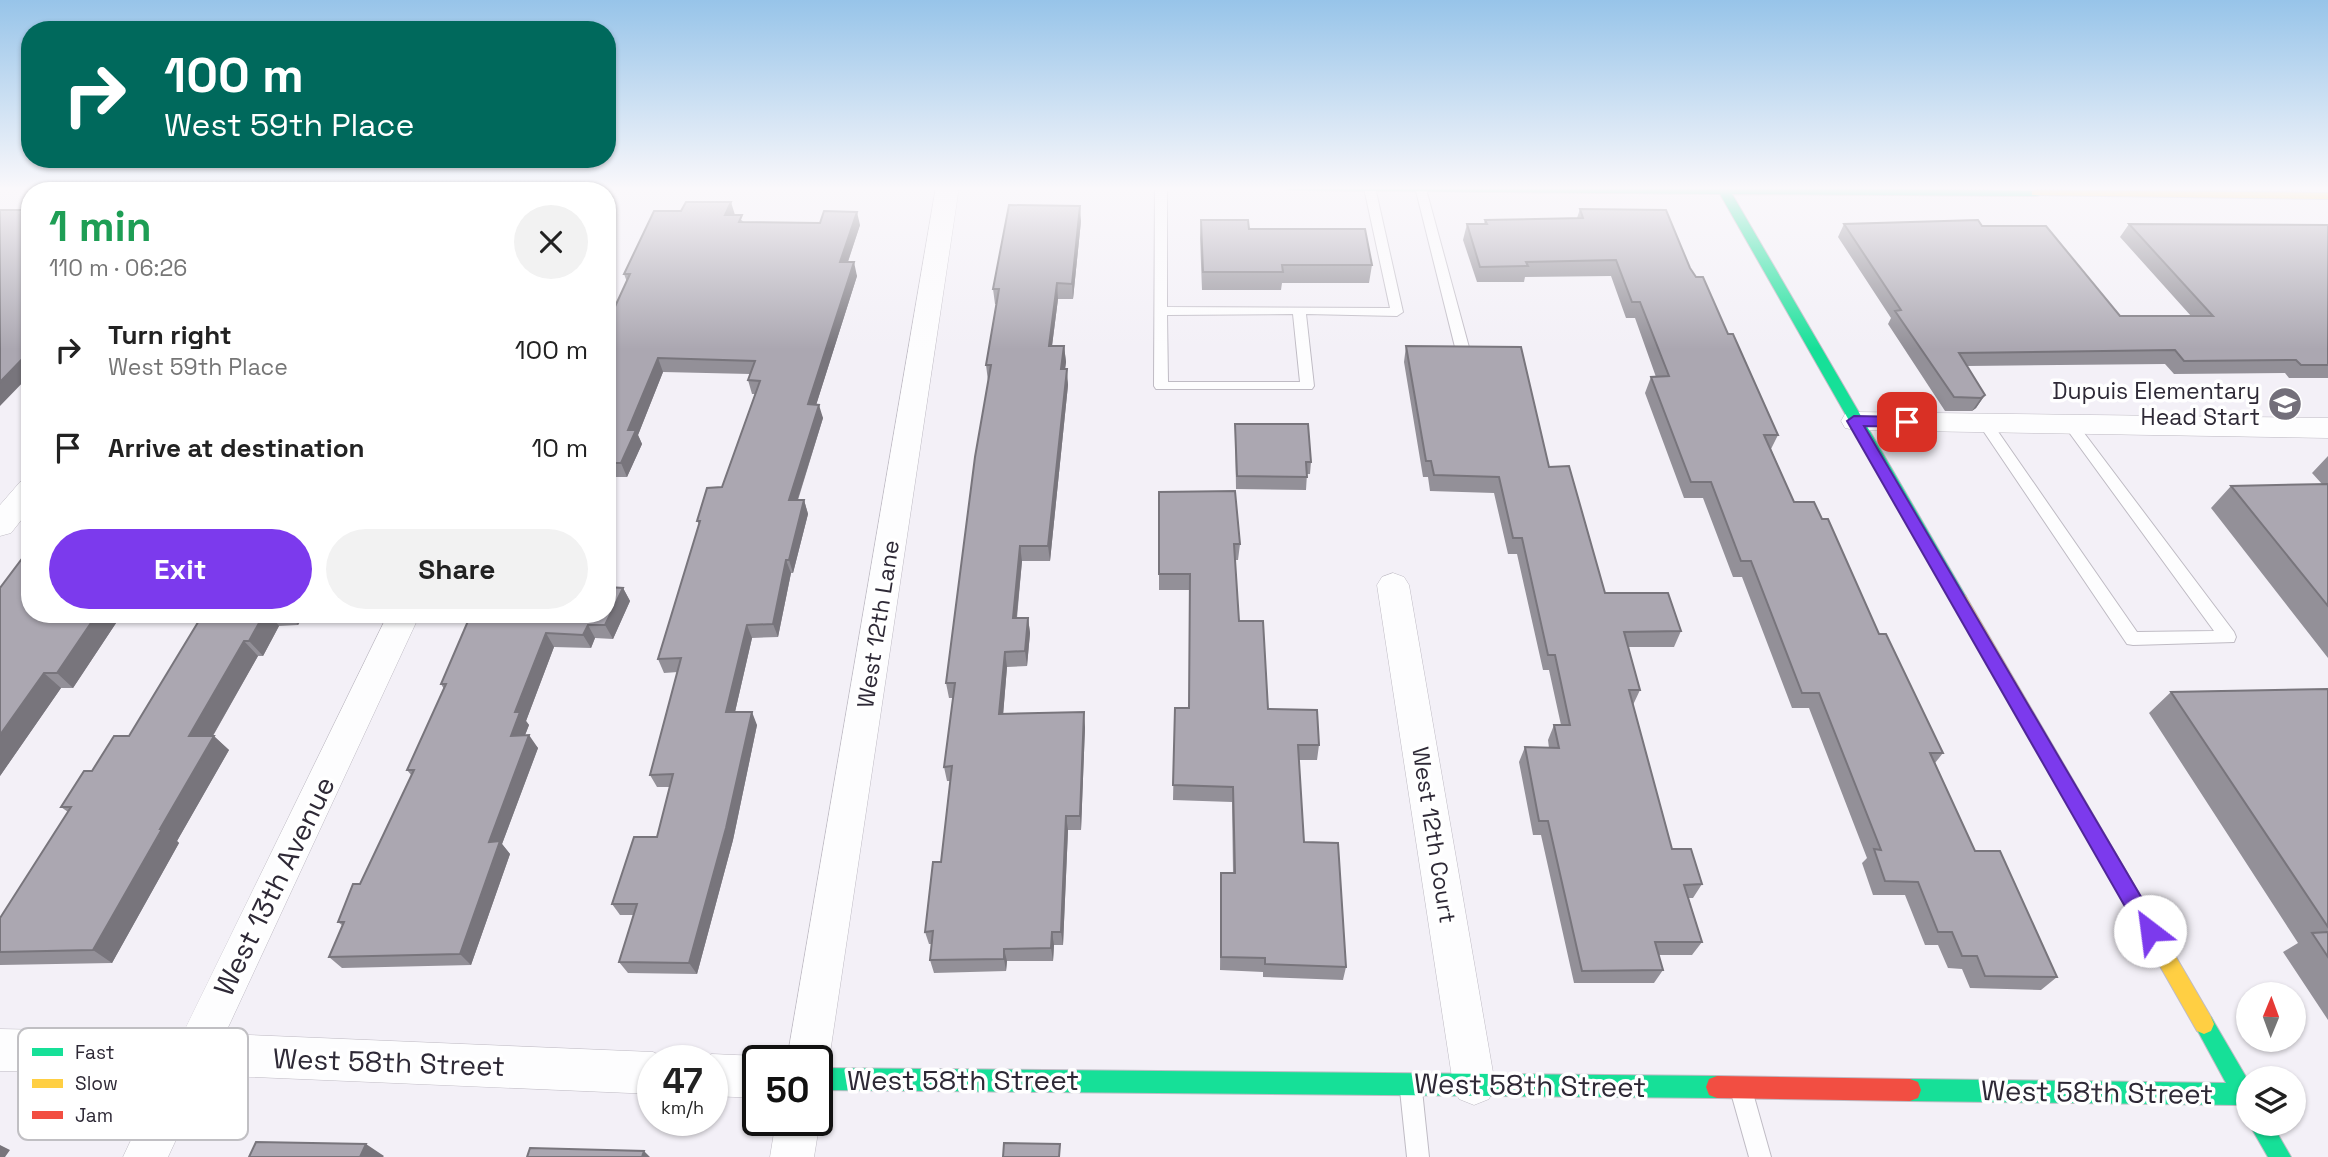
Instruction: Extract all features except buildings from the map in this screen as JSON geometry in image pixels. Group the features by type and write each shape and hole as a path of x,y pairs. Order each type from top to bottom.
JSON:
{"street":[{"name":"West 12th Lane","path":"810,1045 939,241"},
{"path":"1753,241 2236,1082"},
{"path":"1854,421 2328,428"},
{"path":"0,525 21,500"},
{"name":"West 12th Court","path":"1393,585 1474,1084"},
{"name":"West 13th Avenue","path":"206,1028 400,623"},
{"name":"West 58th Street","path":"0,1050 18,1050"},
{"name":"West 58th Street","path":"248,1056 637,1072"},
{"name":"West 58th Street","path":"833,1079 1740,1087 2236,1099"},
{"path":"792,1157 795,1136"},
{"path":"2267,1136 2280,1157"},
{"name":"West 13th Avenue","path":"145,1157 153,1140"}],"lane":[{"path":"1161,241 1161,386 1307,386 1299,310"},
{"path":"1161,311 1397,312 1382,241"},
{"path":"1434,241 1463,351"},
{"path":"1985,423 2133,639 2228,636 2070,424"},
{"path":"1410,1083 1418,1157"},
{"path":"1740,1087 1760,1157"}],"traffic: fast":[{"path":"1753,241 1959,599"},
{"path":"2204,1024 2236,1080"},
{"path":"833,1079 1717,1087"},
{"path":"1910,1090 2236,1094"},
{"path":"2267,1136 2280,1157"}],"traffic: slow":[{"path":"1959,599 2204,1024"}],"traffic: jam":[{"path":"1717,1087 1910,1090"}],"place":[{"name":"Dupuis Elementary Head Start","path":"2285,404"}],"route":[{"path":"1907,422 1854,421 2150,931"}]}
